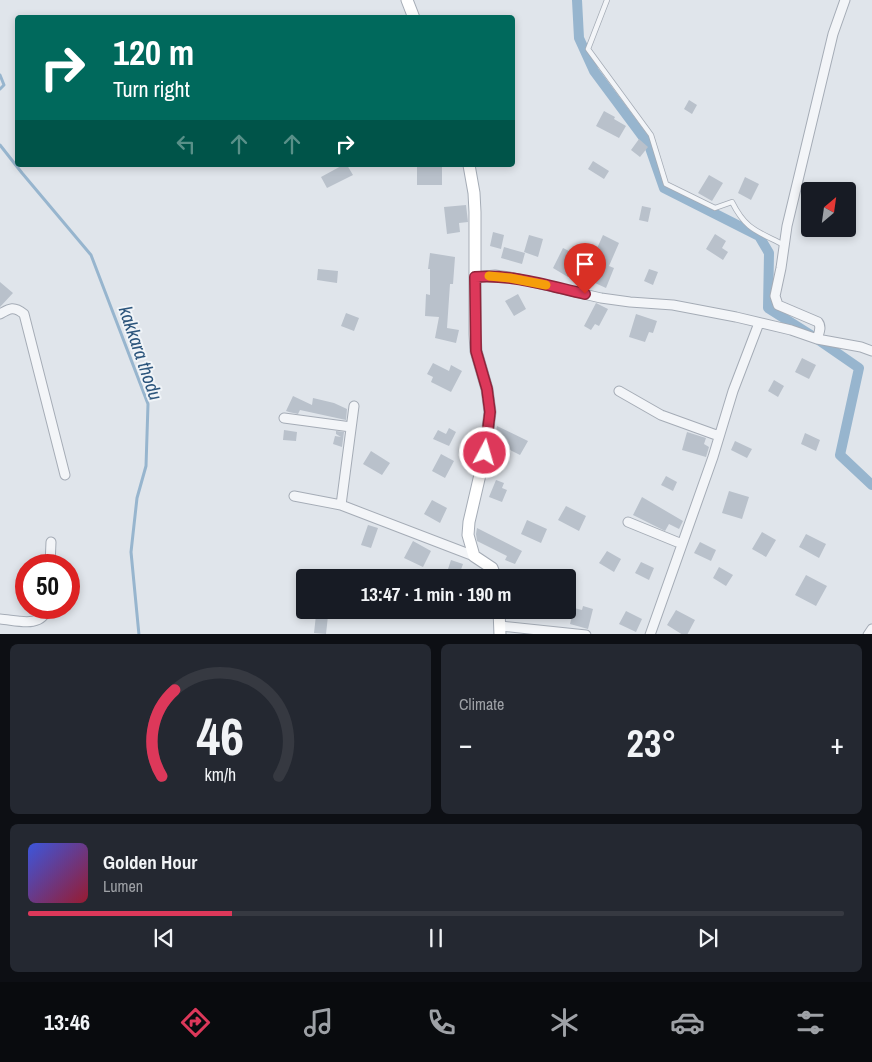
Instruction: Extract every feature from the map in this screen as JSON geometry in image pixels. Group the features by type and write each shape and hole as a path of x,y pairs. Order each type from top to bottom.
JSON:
{"main road":[{"path":"407,0 413,15"},
{"path":"469,167 476,212 476,351 487,389 490,412 485,453 469,522 468,535 474,556 492,569"}],"street":[{"path":"817,339 820,330 818,322 784,309 775,301 784,245 833,34 845,0"},
{"path":"475,277 495,276 510,278 601,298 630,302 673,304 872,351"},
{"path":"0,314 11,307 17,308 24,314 65,475"},
{"path":"650,634 713,457 733,391 759,323"},
{"path":"619,391 661,416 719,436"},
{"path":"341,505 354,406"},
{"path":"284,418 351,427"},
{"path":"294,496 341,505 474,556"},
{"path":"628,522 682,544"},
{"path":"50,554 51,542"},
{"path":"0,619 33,622 40,619"},
{"path":"868,634 872,629"},
{"path":"500,630 586,634"}],"lane":[{"path":"607,0 588,49 651,135 666,184 714,208 732,202 738,216 746,224 784,245"}],"building":[{"path":"689,100 697,105 692,114 684,109"},
{"path":"604,111 626,126 619,138 596,126"},
{"path":"639,139 648,147 640,157 631,150"},
{"path":"593,161 609,171 604,179 588,169"},
{"path":"339,167 348,167 353,175 327,188 321,177"},
{"path":"417,167 442,167 442,185 417,185"},
{"path":"709,175 723,183 712,201 698,193"},
{"path":"745,177 759,184 751,200 738,193"},
{"path":"466,205 468,222 459,223 460,232 447,234 444,207"},
{"path":"642,206 651,208 648,222 639,220"},
{"path":"493,232 504,235 501,249 490,246"},
{"path":"715,234 726,241 722,248 728,252 723,260 706,249"},
{"path":"529,235 543,239 538,257 524,252"},
{"path":"603,235 619,243 609,266 614,268 606,288 595,283 604,259 594,255"},
{"path":"504,247 525,253 522,264 501,258"},
{"path":"563,248 579,256 568,277 553,268"},
{"path":"430,253 455,257 453,284 450,284 447,328 459,330 456,343 435,338 439,317 425,316 426,294 430,295 430,269 428,269"},
{"path":"318,269 338,271 337,283 317,280"},
{"path":"649,269 658,272 653,285 644,281"},
{"path":"0,282 13,293 0,307"},
{"path":"518,294 526,309 514,316 505,301"},
{"path":"596,303 608,309 599,326 595,324 591,330 584,326"},
{"path":"346,313 359,318 354,331 341,326"},
{"path":"636,314 657,321 653,333 649,332 645,342 629,337"},
{"path":"802,358 816,365 809,379 795,372"},
{"path":"433,363 449,371 451,365 462,371 451,392 431,382 433,377 427,374"},
{"path":"774,380 784,386 778,397 768,391"},
{"path":"293,396 312,405 313,398 334,403 347,409 346,420 300,410 298,414 286,411"},
{"path":"497,426 528,441 520,455 494,442"},
{"path":"449,428 456,432 449,446 433,439 438,430 446,434"},
{"path":"284,430 297,432 296,441 283,440"},
{"path":"336,431 344,432 342,447 333,444 335,436 341,437 336,434"},
{"path":"687,432 706,438 704,444 709,447 706,457 682,450"},
{"path":"805,433 820,440 816,451 801,444"},
{"path":"735,441 752,449 747,458 731,450"},
{"path":"371,451 390,463 382,475 363,464"},
{"path":"441,454 454,461 445,478 432,471"},
{"path":"666,476 677,482 673,491 661,485"},
{"path":"496,480 504,483 502,488 507,490 502,502 489,497"},
{"path":"729,491 749,497 742,519 722,513"},
{"path":"642,497 683,521 679,529 669,524 665,531 633,515"},
{"path":"432,500 447,508 440,523 424,514"},
{"path":"566,506 586,516 579,531 558,520"},
{"path":"527,520 547,529 541,543 521,534"},
{"path":"368,525 378,528 371,548 361,545"},
{"path":"477,528 522,551 515,564 505,560 507,556 477,541"},
{"path":"762,532 776,540 766,557 752,549"},
{"path":"806,534 826,544 819,558 799,547"},
{"path":"413,541 431,551 423,567 404,558"},
{"path":"700,542 716,550 711,561 694,553"},
{"path":"607,551 621,559 614,572 599,563"},
{"path":"451,560 463,564 461,569 448,569"},
{"path":"641,562 654,568 649,580 635,573"},
{"path":"719,567 733,575 726,586 713,578"},
{"path":"806,575 827,586 816,606 795,595"},
{"path":"583,606 593,609 588,629 570,624 571,619 576,619 576,608 582,610"},
{"path":"676,610 695,620 688,634 681,634 667,625"},
{"path":"626,611 642,619 636,632 619,624"},
{"path":"316,619 328,619 326,634 314,633"}],"waterway":[{"path":"577,0 579,38 594,71 649,145 664,188 759,236 769,253 768,308 859,368 840,455 872,485"},
{"name":"kakkara thodu","path":"0,75 4,85 0,89"},
{"name":"kakkara thodu","path":"0,145 15,164"},
{"name":"kakkara thodu","path":"17,167 91,255 148,404 146,466 137,498 131,552 139,634"}],"slow traffic":[{"path":"489,276 546,285"}],"route":[{"path":"485,453 490,412 487,389 476,351 474,334 475,277 495,276 510,278 585,294"}]}
